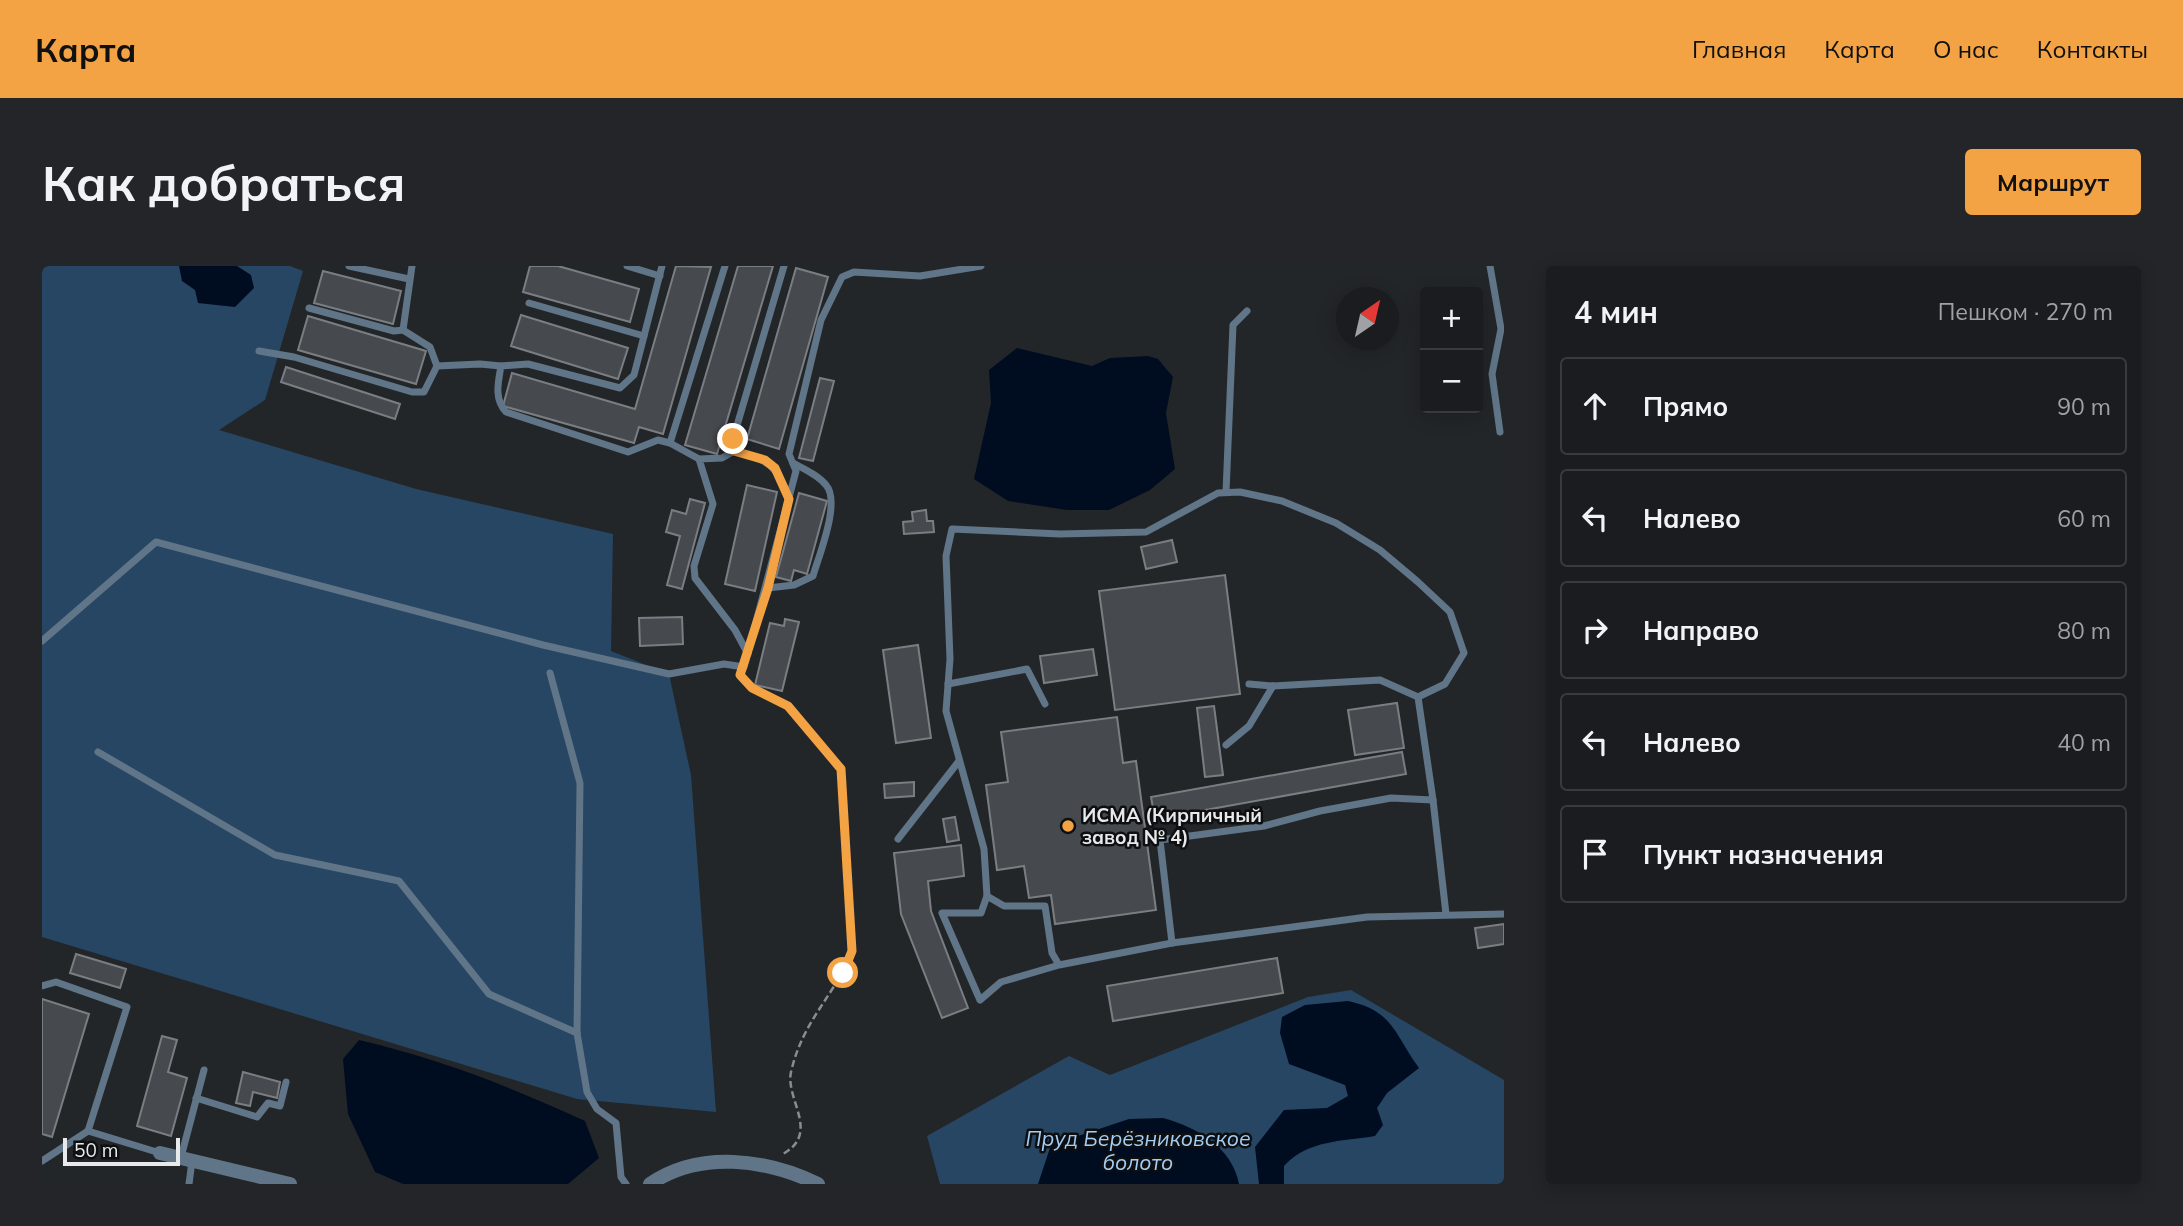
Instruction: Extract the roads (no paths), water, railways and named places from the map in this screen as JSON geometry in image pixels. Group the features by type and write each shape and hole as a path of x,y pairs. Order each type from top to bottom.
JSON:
{"street":[{"path":"160,1153 290,1184"},
{"path":"650,1184 677,1170 712,1160 771,1169 818,1184"}],"lane":[{"path":"349,266 409,279"},
{"path":"403,330 412,266"},
{"path":"627,266 660,276"},
{"path":"438,366 528,364 620,388 634,375 662,266"},
{"path":"670,443 725,266"},
{"path":"734,451 733,439 784,266"},
{"path":"42,641 156,542 543,645 669,674 724,664 744,667 768,588 796,471 789,454 821,320 842,277 854,272 920,276 981,266"},
{"path":"1490,266 1502,328 1492,374 1500,432"},
{"path":"529,303 644,336"},
{"path":"309,308 394,331 403,330 430,347 438,366"},
{"path":"1226,492 1233,325 1247,311"},
{"path":"260,351 294,357 412,392 424,392 438,366"},
{"path":"502,366 497,388 500,406 506,412 628,452 658,440 670,443 699,459 722,458 734,451 765,460 775,468 789,499"},
{"path":"699,459 713,503 694,566 695,578 736,630 748,655"},
{"path":"768,588 794,585 813,576 830,516 833,498 826,485 793,463"},
{"path":"1419,697 1445,684 1464,653 1450,612 1380,550 1336,523 1282,501 1240,492 1218,493 1146,532 1060,534 952,529 946,556 946,711 984,849 987,896 981,913 942,913 980,1000 1001,982 1059,965 1172,943 1367,917 1504,915"},
{"path":"948,684 1027,669 1045,704"},
{"path":"550,673 580,783 578,1033 587,1092 597,1109 616,1123 621,1177 626,1184"},
{"path":"1249,684 1273,686 1380,680 1419,697"},
{"path":"1226,746 1248,726 1273,686"},
{"path":"1419,697 1446,915"},
{"path":"98,752 275,855 399,881 489,994 578,1033"},
{"path":"898,839 959,761"},
{"path":"1172,943 1160,840 1264,826 1320,811 1391,798 1433,800"},
{"path":"987,896 1004,906 1045,906 1052,953 1059,965"},
{"path":"42,986 56,982 127,1007 88,1131 42,1161"},
{"path":"189,1184 186,1160 196,1098 204,1070"},
{"path":"196,1098 257,1117 268,1103 280,1106 286,1082"},
{"path":"88,1131 160,1153"}],"water":[{"path":"179,266 237,266 251,275 254,288 235,307 198,303 195,290 182,281"},
{"path":"1017,348 1092,366 1110,358 1148,356 1158,359 1173,377 1166,413 1175,469 1150,490 1109,510 1067,510 1008,501 974,479 991,403 989,370"},
{"name":"Пруд Берёзниковское болото","path":"1348,1001 1363,1005 1384,1018 1398,1034 1419,1068 1387,1093 1377,1108 1383,1125 1375,1136 1315,1146 1293,1157 1284,1166 1284,1184 1259,1184 1255,1147 1284,1110 1327,1108 1348,1096 1345,1085 1289,1064 1280,1033 1282,1017 1305,1005"},
{"path":"359,1040 474,1074 585,1121 599,1158 568,1184 403,1184 375,1172 348,1114 343,1059"},
{"name":"Пруд Берёзниковское болото","path":"1163,1118 1188,1127 1211,1140 1229,1159 1239,1184 1038,1184 1051,1145 1129,1119"}],"place":[{"name":"ИСМА (Кирпичный завод № 4)","path":"1068,826"}]}
